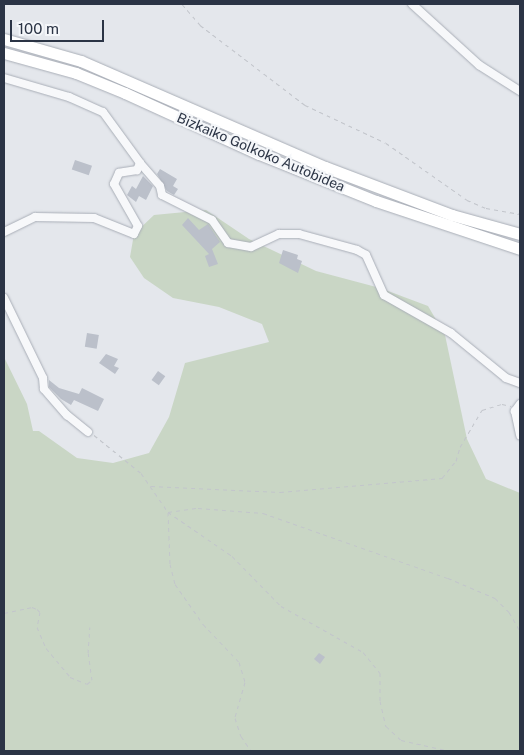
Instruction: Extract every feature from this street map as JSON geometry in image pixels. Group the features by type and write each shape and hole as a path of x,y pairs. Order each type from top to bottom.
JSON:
{"highway":[{"name":"Bizkaiko Golkoko Autobidea","path":"4,40 81,61 325,167 452,215 520,234"},
{"name":"Bizkaiko Golkoko Autobidea","path":"4,53 76,74 125,93 258,154 376,201 520,249"}],"street":[{"path":"412,4 479,65 520,91"},
{"path":"4,78 68,98 103,112 140,163 160,186 162,195 212,220 228,243 251,247 279,234 300,234 357,250 366,256 384,295 452,333 506,378 520,383"},
{"path":"4,232 35,217 94,218 134,234 138,226 114,184 119,174 137,170 140,163"},
{"path":"4,298 43,378 44,389 67,415 88,432"},
{"path":"518,406 515,420 520,435"}],"path":[{"path":"182,4 200,25 305,105 386,143 467,200 486,208 520,214"},
{"path":"151,486 280,492 442,478 456,461 460,447 482,410 502,404 518,406"},
{"path":"88,432 111,446 151,486 168,512 232,556 281,606 363,652 380,673 380,700 386,726 401,740 450,751"},
{"path":"168,512 198,508 263,513 448,578 495,598 509,612 520,631 520,641"},
{"path":"168,512 170,564 175,584 204,624 239,662 245,682 235,718 241,736 251,751"},
{"path":"4,613 32,607 37,609 40,612 37,627 46,648 70,677 87,684 92,680 88,653 90,626"}],"green space":[{"path":"206,210 249,239 316,271 380,288 428,306 445,335 467,439 486,479 520,493 520,751 4,751 4,357 27,404 33,431 39,431 77,458 113,463 149,453 169,417 185,363 269,342 262,324 219,307 173,298 144,278 130,257 134,234 154,215"}],"building":[{"path":"75,160 92,166 89,175 72,169"},
{"path":"160,169 177,179 173,186 178,189 174,195 167,191 157,174"},
{"path":"143,176 153,186 146,200 139,196 136,202 127,195 132,186 136,189"},
{"path":"188,218 199,230 208,224 220,242 212,249 218,264 209,267 205,256 209,254 182,225"},
{"path":"283,250 298,255 297,259 302,261 298,273 279,263"},
{"path":"87,333 99,335 97,349 85,347"},
{"path":"106,354 118,359 114,366 119,368 115,374 99,363"},
{"path":"158,371 165,376 159,385 152,380"},
{"path":"49,380 59,388 79,394 82,388 104,399 98,411 74,400 71,405 61,399 49,387"},
{"path":"319,653 325,657 320,664 314,659"}]}
